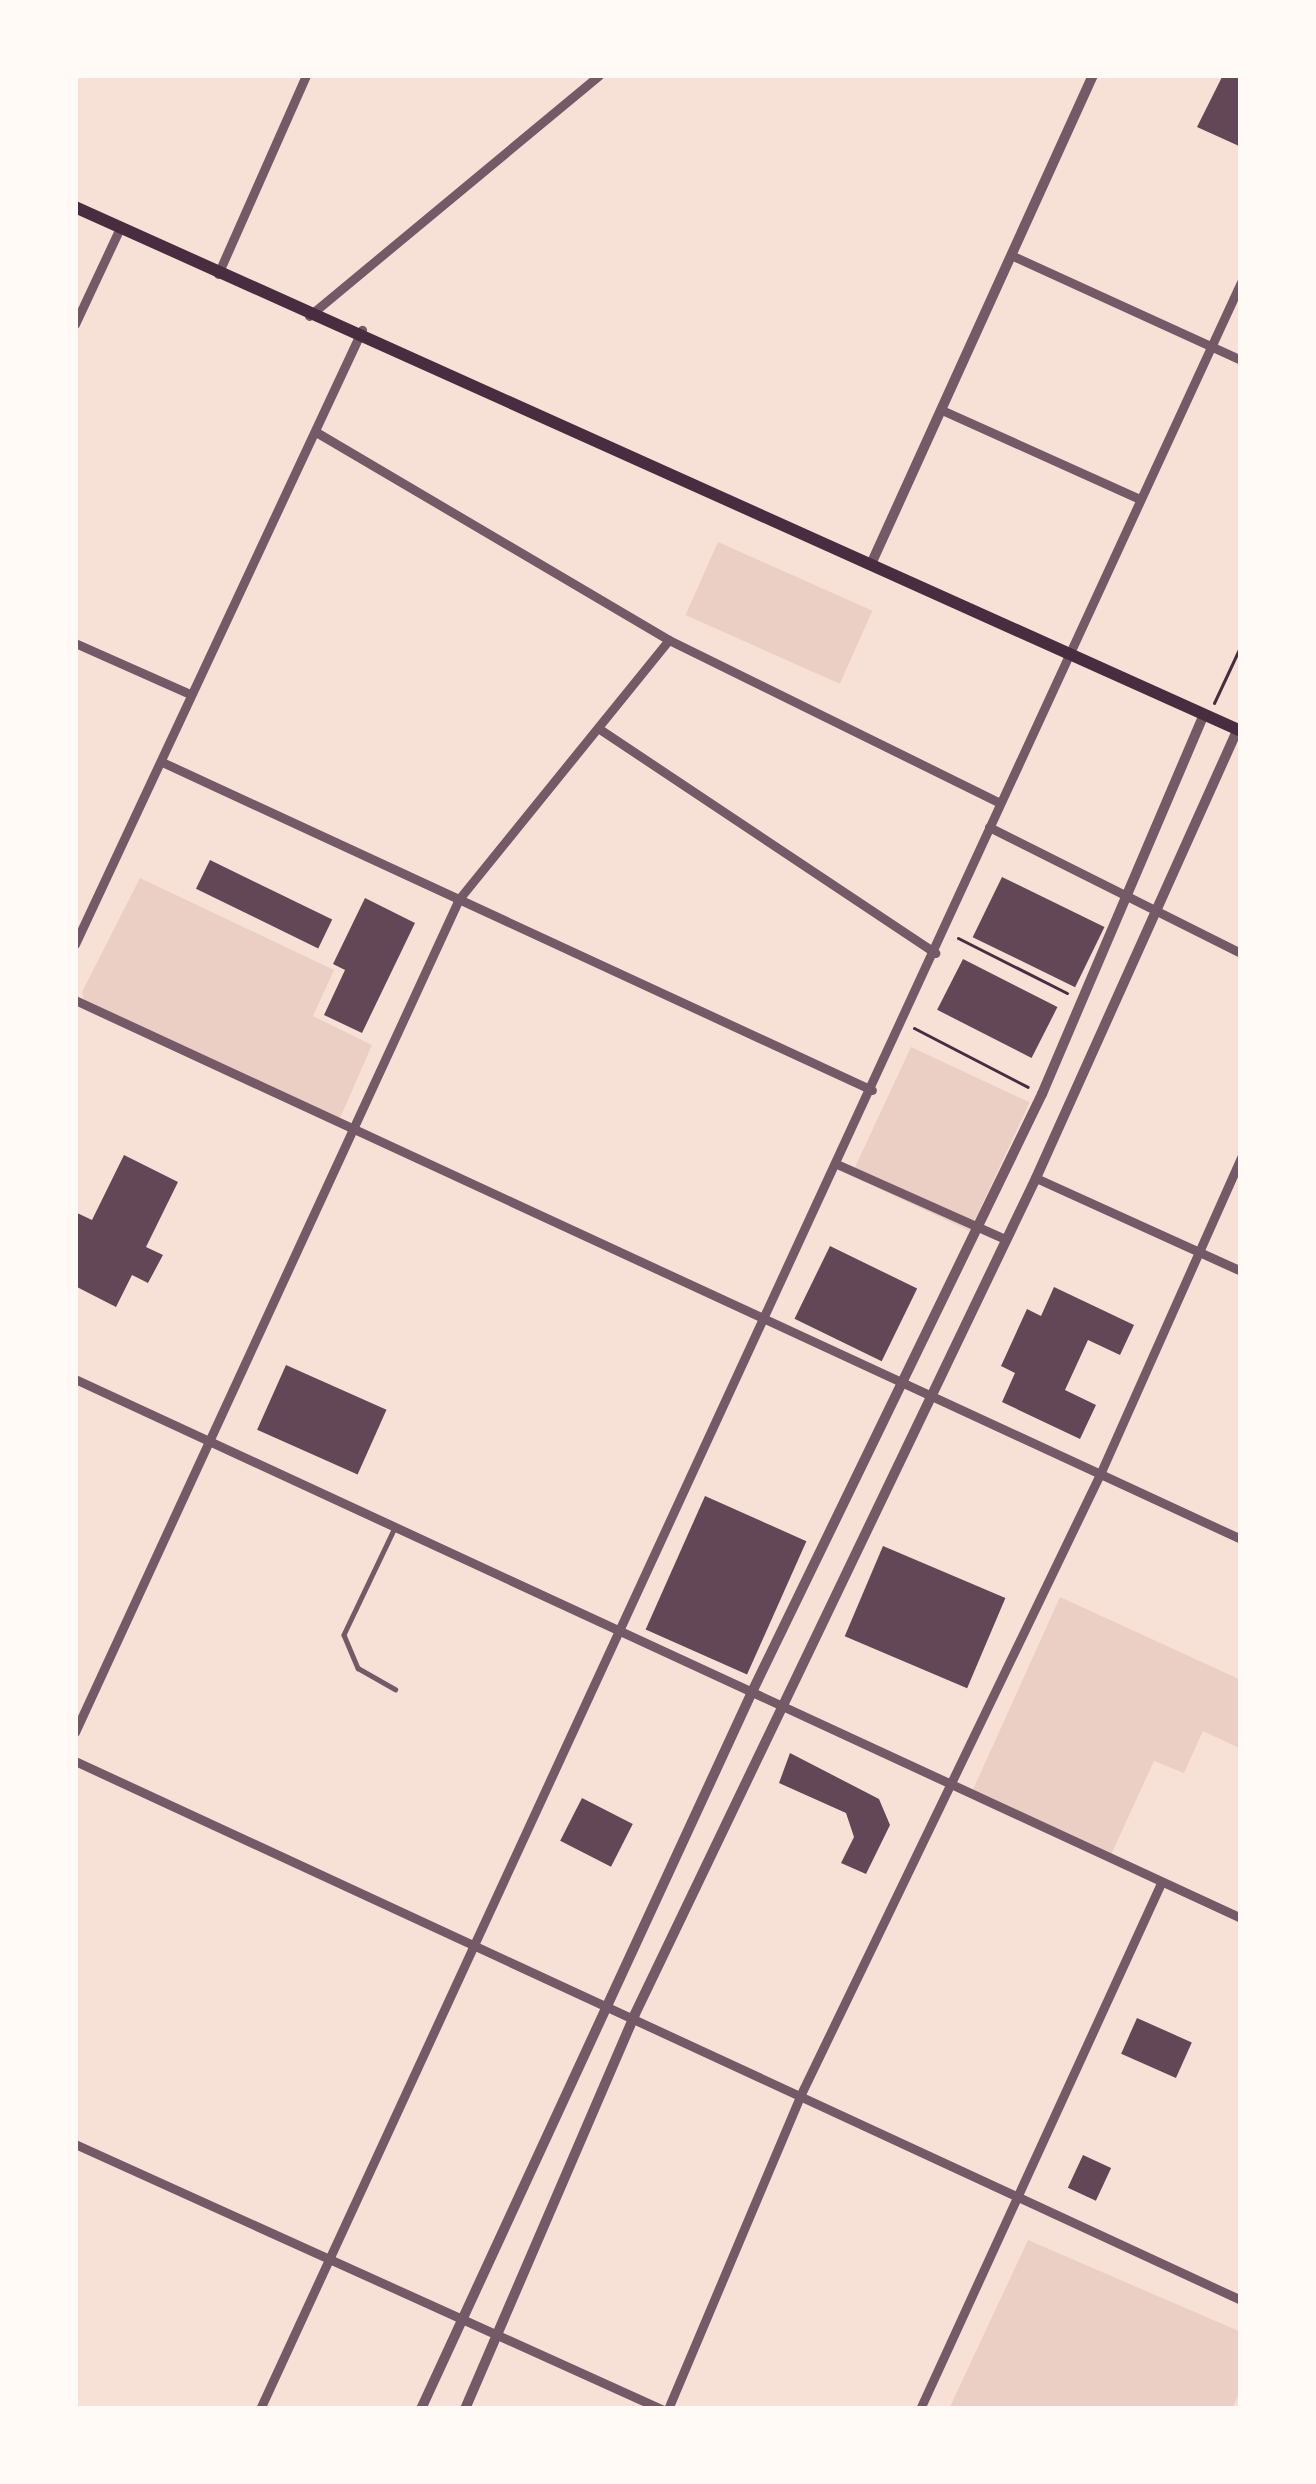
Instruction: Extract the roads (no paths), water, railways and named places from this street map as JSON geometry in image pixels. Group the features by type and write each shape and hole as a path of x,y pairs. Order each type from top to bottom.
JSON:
{"main road":[{"path":"75,207 309,316 362,331 1240,730"}],"street":[{"path":"218,274 306,75"},
{"path":"309,316 599,75"},
{"path":"872,562 1093,75"},
{"path":"75,324 119,228"},
{"path":"1012,256 1241,360"},
{"path":"260,2409 618,1629 839,1165 1138,498 1241,282"},
{"path":"75,944 362,331"},
{"path":"944,411 1138,498"},
{"path":"316,432 669,640 1000,803"},
{"path":"75,1732 460,899 669,640"},
{"path":"75,643 190,694"},
{"path":"421,2409 752,1691 980,1228 1085,1002 1206,715"},
{"path":"601,730 935,953"},
{"path":"465,2409 503,2332 634,2016 784,1709 928,1393 1036,1178 1240,730"},
{"path":"161,762 872,1090"},
{"path":"989,827 1130,902 1241,953"},
{"path":"75,1000 1241,1539"},
{"path":"75,2144 503,2332 665,2409 801,2094 1101,1472 1195,1250 1241,1157"},
{"path":"839,1165 1004,1239"},
{"path":"1036,1178 1241,1271"},
{"path":"75,1379 752,1691 949,1788 1240,1915"},
{"path":"75,1761 1241,2300"},
{"path":"920,2409 1161,1883"}],"lane":[{"path":"395,1689 358,1668 344,1635 397,1526"}]}
